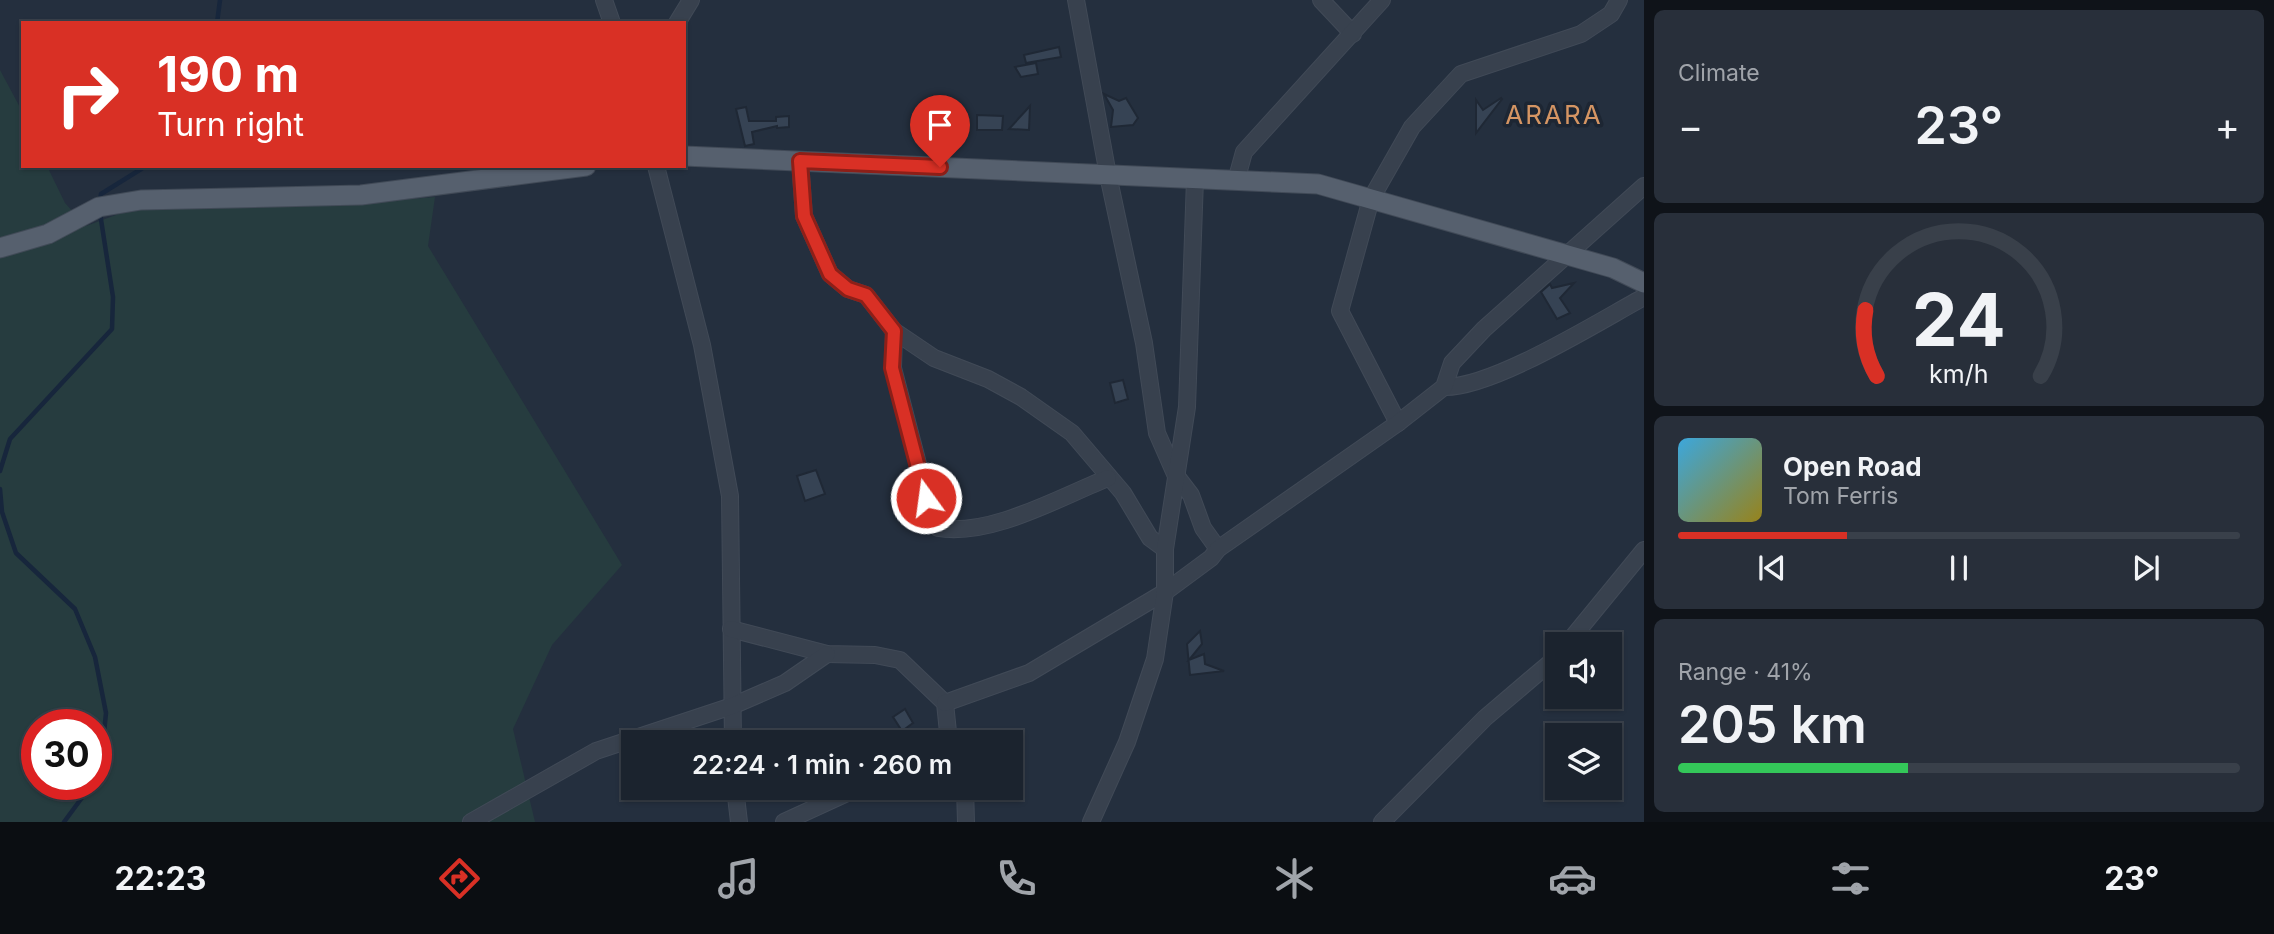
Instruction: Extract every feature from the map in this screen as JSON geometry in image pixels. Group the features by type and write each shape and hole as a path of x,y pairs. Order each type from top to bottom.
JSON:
{"main road":[{"path":"686,156 1318,184 1613,268 1644,283"},
{"path":"0,248 48,234 99,207 141,200 360,195 560,169"}],"street":[{"path":"604,0 611,21"},
{"path":"678,21 691,0"},
{"path":"1076,0 1108,175 1144,343 1157,433 1175,474 1191,495 1203,528 1218,549"},
{"path":"1321,0 1353,34"},
{"path":"1236,181 1244,152 1382,0"},
{"path":"1398,423 1340,311 1371,199 1412,127 1461,74 1581,34 1611,14 1619,0"},
{"path":"800,161 804,216 830,274 848,289 866,295 894,331 934,358 988,379 1021,397 1072,433 1124,494 1150,538 1165,549"},
{"path":"657,168 702,345 730,496 733,730"},
{"path":"1091,822 1127,741 1155,659 1165,592 1165,549 1187,407 1195,179"},
{"path":"945,704 1029,674 1165,592 1211,558 1218,549 1398,423 1444,387 1452,363 1484,329 1644,186"},
{"path":"1444,387 1462,387 1548,350 1644,297"},
{"path":"894,331 892,368 926,498 938,528 949,530 993,525 1108,478"},
{"path":"1577,632 1644,550"},
{"path":"731,629 827,654 875,654 900,660 945,704 948,730"},
{"path":"471,822 596,751 732,706 785,683 827,654"},
{"path":"1382,822 1485,718 1545,667"},
{"path":"736,800 739,822"},
{"path":"784,822 832,800"},
{"path":"965,800 966,822"}],"green space":[{"path":"0,70 21,109 21,168 48,168 65,203 86,226 135,208 360,203 435,197 428,246 622,565 552,645 513,729 535,822 0,822"}],"building":[{"path":"1059,47 1061,57 1026,63 1024,55"},
{"path":"1036,63 1038,74 1021,77 1015,67"},
{"path":"1104,94 1119,101 1126,98 1138,118 1133,125 1111,127 1113,110"},
{"path":"1501,98 1476,133 1476,100 1483,110"},
{"path":"1030,106 1029,130 1009,129"},
{"path":"746,107 749,121 776,121 776,117 789,116 789,127 777,126 752,132 754,144 745,146 736,109"},
{"path":"977,115 1003,116 1002,130 977,130"},
{"path":"1574,283 1560,298 1570,313 1557,319 1541,292 1550,284 1552,288"},
{"path":"1123,380 1128,399 1115,403 1110,383"},
{"path":"816,470 825,494 805,501 797,476"},
{"path":"1200,631 1202,644 1189,660 1204,654 1205,664 1224,671 1190,675 1187,644"},
{"path":"905,709 913,723 901,730 893,717"}],"waterway":[{"path":"217,21 220,0"},
{"path":"100,201 101,194 143,168"},
{"path":"0,471 10,439 112,329 113,297 100,213"},
{"path":"0,489 2,512 16,553 75,609 95,657 105,709"},
{"path":"64,822 80,800"}],"district":[{"name":"ARARA","path":"1554,115"}],"route":[{"path":"926,498 892,368 894,331 866,295 848,289 830,274 804,216 800,161 940,167"}]}
